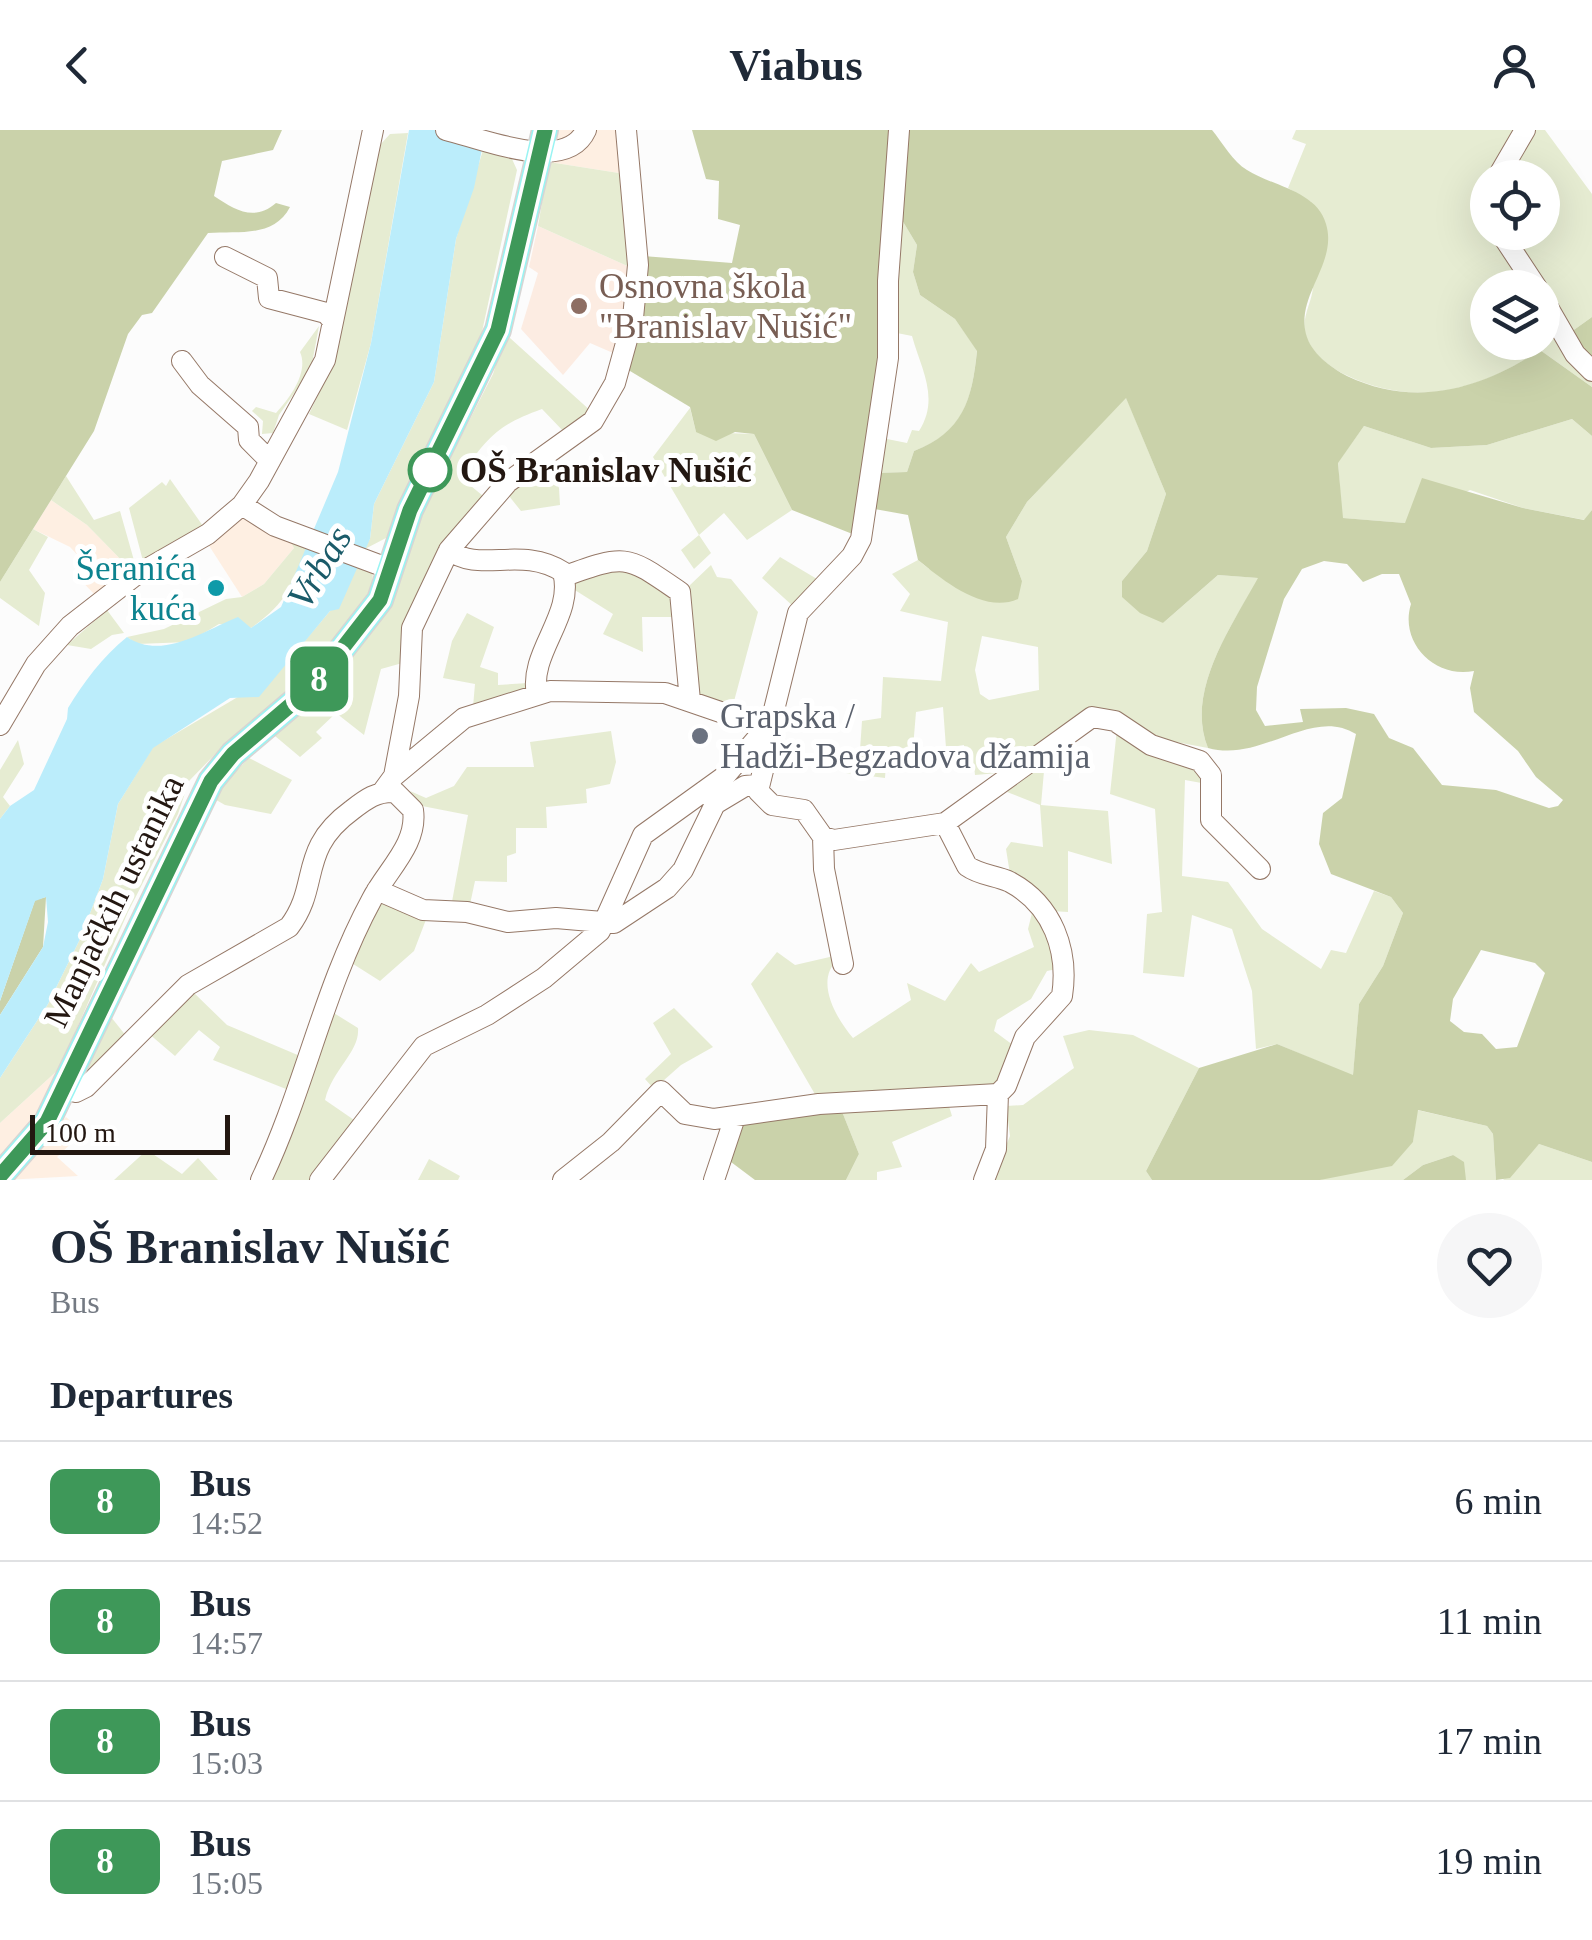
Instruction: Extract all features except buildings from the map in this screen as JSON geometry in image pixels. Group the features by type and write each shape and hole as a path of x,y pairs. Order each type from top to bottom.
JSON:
{"main road":[{"name":"Manjačkih ustanika","path":"0,1176 74,1088 200,798 222,765 314,685 375,609 410,510 498,330 550,144"}],"street":[{"path":"0,725 36,664 70,626 134,577 208,534 242,505 270,461 320,374 373,130"},
{"path":"446,130 503,143 550,144 578,144 586,130"},
{"path":"550,144 572,130"},
{"path":"388,783 408,696 412,628 449,550 508,482 593,421 615,383 632,318 638,264 626,130"},
{"path":"320,1180 424,1046 487,1015 544,978 606,924 628,860 643,834 725,776 767,728 776,710 798,613 852,556 861,539 888,358 888,282 899,130"},
{"path":"1508,160 1525,130"},
{"path":"225,257 267,278 269,298 326,313 332,320"},
{"path":"1560,328 1575,354 1592,371"},
{"path":"182,361 200,386 248,427 249,440 270,461"},
{"path":"242,505 292,534 390,570"},
{"path":"449,550 468,560 512,556 539,560 565,576"},
{"path":"565,576 607,561 633,561 680,592 690,700"},
{"path":"537,694 535,672 558,619 565,576"},
{"path":"74,1088 188,985 288,927 298,911 310,864 324,834 464,718 537,694 568,688 606,688 665,693 767,728"},
{"path":"822,838 834,840 945,823 993,792 1074,726 1092,716 1102,717 1151,745 1200,760 1211,775 1210,820 1260,869"},
{"path":"757,784 770,747 767,728"},
{"path":"261,1180 294,1102 329,990 377,890 409,840 414,822 408,800 388,783"},
{"path":"757,784 769,804 808,813 822,838 843,964"},
{"path":"377,890 423,910 467,912 508,922 556,918 606,924 622,920 668,888 692,856 715,804 732,792 757,784"},
{"path":"563,1180 611,1142 661,1092 696,1118 734,1117 819,1104 998,1094 1006,1086 1025,1038 1062,996 1062,955 1056,931 1038,905 1012,883 971,870 953,845 945,823"},
{"path":"984,1180 996,1150 998,1094"},
{"path":"714,1180 734,1117"}],"shaded area":[{"path":"559,130 621,130 625,174 549,162"},
{"name":"Osnovna škola \"Branislav Nušić\"","path":"538,226 634,269 620,356 590,343 563,375 521,329 538,273 529,267"},
{"path":"51,500 87,525 130,569 95,595 74,573 83,561 70,547 33,529"},
{"path":"237,517 292,535 294,548 264,584 242,597 206,541"},
{"path":"59,1069 42,1117 0,1166 0,1123"},
{"path":"66,1117 83,1132 57,1157 78,1176 5,1180"}],"green space":[{"path":"0,130 282,130 273,150 222,161 214,196 245,212 260,212 276,203 290,207 275,224 265,228 208,233 152,313 142,315 128,334 94,431 0,582"},
{"path":"692,130 890,130 880,344 855,535 792,510 754,434 735,432 716,441 696,432 690,407 625,368 643,256 732,263 740,225 718,219 719,181 706,179"},
{"path":"907,130 1212,130 1242,166 1304,197 1321,213 1326,224 1327,252 1304,320 1312,347 1334,368 1372,386 1422,392 1470,384 1524,360 1554,360 1592,387 1592,436 1572,419 1487,445 1431,448 1364,426 1338,463 1343,518 1405,523 1422,478 1523,508 1584,520 1592,510 1592,1162 1539,1144 1510,1178 1496,1180 1493,1134 1487,1126 1418,1110 1413,1142 1392,1166 1320,1180 1152,1180 1146,1171 1199,1068 1277,1044 1353,1075 1359,1004 1383,966 1403,913 1391,897 1331,874 1319,844 1323,813 1342,798 1356,734 1322,726 1248,748 1208,748 1202,727 1207,683 1224,639 1258,578 1218,575 1163,623 1140,613 1122,597 1122,581 1147,551 1166,494 1126,398 1027,502 1006,537 1022,581 1018,599 992,602 952,586 918,560 908,515 869,508 876,473 907,472 914,451 954,424 972,385 977,351 955,319 920,295 913,272 917,245 902,220","holes":["1324,561 1347,564 1363,582 1382,574 1399,574 1411,604 1410,632 1415,644 1423,655 1446,669 1474,671 1470,688 1474,712 1518,751 1536,777 1563,800 1558,806 1549,808 1496,790 1442,785 1413,748 1389,738 1374,714 1346,708 1300,709 1303,722 1265,726 1256,710 1257,687 1284,599 1302,569","1481,950 1535,963 1545,973 1517,1047 1496,1049 1482,1034 1464,1032 1450,1021 1453,999"]},
{"path":"1296,130 1518,130 1499,160 1470,160 1470,250 1504,250 1518,270 1470,270 1470,360 1524,360 1470,385 1421,392 1371,385 1346,375 1315,352 1305,332 1313,287 1311,202 1288,188 1306,144 1292,139"},
{"path":"1535,130 1545,130 1592,194 1592,317 1571,332 1592,361 1592,387 1554,360 1560,360 1560,270 1524,270 1514,250 1560,250 1560,160 1517,160"},
{"path":"408,133 371,343 347,430 309,414 333,364 379,146 390,134"},
{"path":"483,150 512,159 517,170 480,341 386,538 363,550 370,539 374,504 434,382 456,239"},
{"path":"549,162 625,174 634,269 538,226"},
{"path":"902,220 917,245 913,272 920,295 955,319 977,350 968,399 955,424 914,451 907,472 876,473 882,438 907,443 912,430 919,431 928,407 927,383 912,336 892,332"},
{"path":"1592,317 1592,361 1571,332"},
{"path":"319,326 311,369 279,415 273,433 262,434 263,421 252,411 256,407 276,413 287,400 300,376 300,352"},
{"path":"510,338 593,413 566,434 542,409 503,427 486,443 460,477 488,500 461,526 406,662 381,669 364,735 336,713 316,732 322,738 300,757 275,736 319,697 382,616 419,519 493,374 504,340"},
{"path":"1126,397 1166,494 1147,551 1122,581 1163,623 1218,575 1259,578 1224,638 1207,682 1202,727 1208,748 1149,737 1101,709 998,773 975,775 974,766 965,767 964,745 946,748 943,707 916,712 913,748 887,749 885,778 846,773 846,750 860,750 862,721 881,718 883,677 941,681 948,622 900,611 910,594 892,574 918,560 929,569 1022,581 1006,537 1027,502","holes":["982,636 1038,647 1039,690 989,700 980,694 975,670"]},
{"path":"690,408 696,432 754,434 792,510 747,540 724,513 699,535 653,457"},
{"path":"1572,419 1592,436 1592,510 1585,520 1523,508 1470,490 1405,523 1342,518 1338,462 1364,426 1431,448 1487,445"},
{"path":"547,458 559,488 560,505 521,511 505,491"},
{"path":"66,476 94,520 120,511 135,564 130,569 87,525 51,500"},
{"path":"170,479 203,526 143,561 129,508 162,482 166,486"},
{"path":"33,529 48,537 29,570 45,593 39,626 0,598 0,582"},
{"path":"699,535 711,553 694,569 681,550"},
{"path":"290,540 310,546 305,559 280,602 251,628 219,624 189,642 137,644 127,637 164,629 264,584 294,548"},
{"path":"780,557 817,579 794,607 762,578"},
{"path":"360,562 373,570 372,588 304,679 225,744 189,781 178,814 128,912 59,1069 0,1123 0,1078 48,1004 81,937 103,879 118,804 153,747 277,674 330,611"},
{"path":"616,564 674,592 674,617 642,617 643,652 603,634 613,614 570,587 571,580"},
{"path":"711,565 717,577 731,579 758,612 733,705 697,695 683,600 689,586"},
{"path":"107,610 124,633 112,635 91,649 67,645"},
{"path":"467,613 494,627 480,667 498,673 498,685 528,683 527,690 473,707 475,684 443,678 452,641"},
{"path":"1117,729 1130,744 1193,761 1207,784 1185,780 1182,876 1228,882 1262,929 1321,969 1331,950 1346,953 1374,891 1391,897 1403,913 1383,966 1359,1004 1353,1076 1277,1044 1256,1049 1252,991 1232,929 1192,915 1184,977 1143,973 1147,914 1162,912 1155,809 1110,794"},
{"path":"611,731 616,762 610,784 586,789 587,803 546,807 547,828 516,828 516,853 507,856 507,882 475,881 469,909 451,907 468,815 422,806 410,791 426,798 454,786 467,767 534,767 530,742"},
{"path":"18,740 24,764 3,797 10,806 0,819 0,770"},
{"path":"249,758 292,780 271,814 225,805 211,797"},
{"path":"1045,760 1041,805 1108,811 1112,864 1068,851 1068,912 1051,911 1010,874 1006,849 1011,842 1043,847 1040,805 1007,792"},
{"path":"46,897 43,947 0,1015 0,1001 35,900"},
{"path":"386,902 427,917 414,951 380,981 350,962 381,904"},
{"path":"1034,905 1046,921 1057,969 1047,971 1031,999 997,1020 994,1031 1013,1045 995,1086 816,1096 751,984 777,952 795,965 834,956 838,959 828,978 830,999 853,1038 911,1000 907,983 945,1001 971,963 979,972 1034,947 1028,929"},
{"path":"192,991 227,1025 300,1056 291,1091 213,1060 220,1047 199,1030 175,1056 148,1033"},
{"path":"674,1008 713,1047 681,1065 654,1089 645,1079 671,1054 653,1023"},
{"path":"329,1010 358,1028 355,1045 325,1100 357,1122 309,1180 268,1180"},
{"path":"107,1012 127,1037 81,1083 76,1076"},
{"path":"1089,1030 1133,1035 1199,1068 1146,1171 1152,1180 992,1180 1010,1136 1006,1106 1023,1105 1074,1068 1063,1036"},
{"path":"948,1103 952,1116 892,1142 902,1167 877,1172 877,1180 846,1180 859,1154 843,1114 831,1110"},
{"path":"831,1110 843,1114 859,1154 846,1180 755,1180 727,1159 740,1121"},
{"path":"1417,1110 1487,1126 1493,1134 1496,1180 1466,1180 1453,1155 1423,1165 1403,1180 1320,1180 1413,1142"},
{"path":"1539,1144 1592,1162 1592,1180 1503,1180"},
{"path":"147,1150 182,1174 198,1158 218,1180 114,1180"},
{"path":"1453,1155 1464,1162 1466,1180 1403,1180 1423,1165"},
{"path":"429,1159 460,1176 458,1180 418,1180"}],"water":[{"name":"Vrbas","path":"409,130 486,130 474,188 456,239 434,382 374,504 370,539 339,609 330,611 259,697 230,698 153,748 118,804 103,879 81,937 48,1004 0,1078 0,1015 43,947 48,922 46,897 35,901 0,1001 0,819 10,806 34,790 67,719 68,708 94,670 127,637 140,644 169,645 238,617 251,628 281,607 338,472 371,343"}],"bus line":[{"name":"8","path":"0,1176 47,1122 211,781 233,754 314,685 380,600 410,510 498,330 545,130"}],"place":[{"name":"Osnovna škola \"Branislav Nušić\"","path":"579,306"},
{"name":"OŠ Branislav Nušić","path":"430,470"},
{"name":"Šeranića kuća","path":"216,588"},
{"name":"Grapska / Hadži-Begzadova džamija","path":"700,736"}]}
